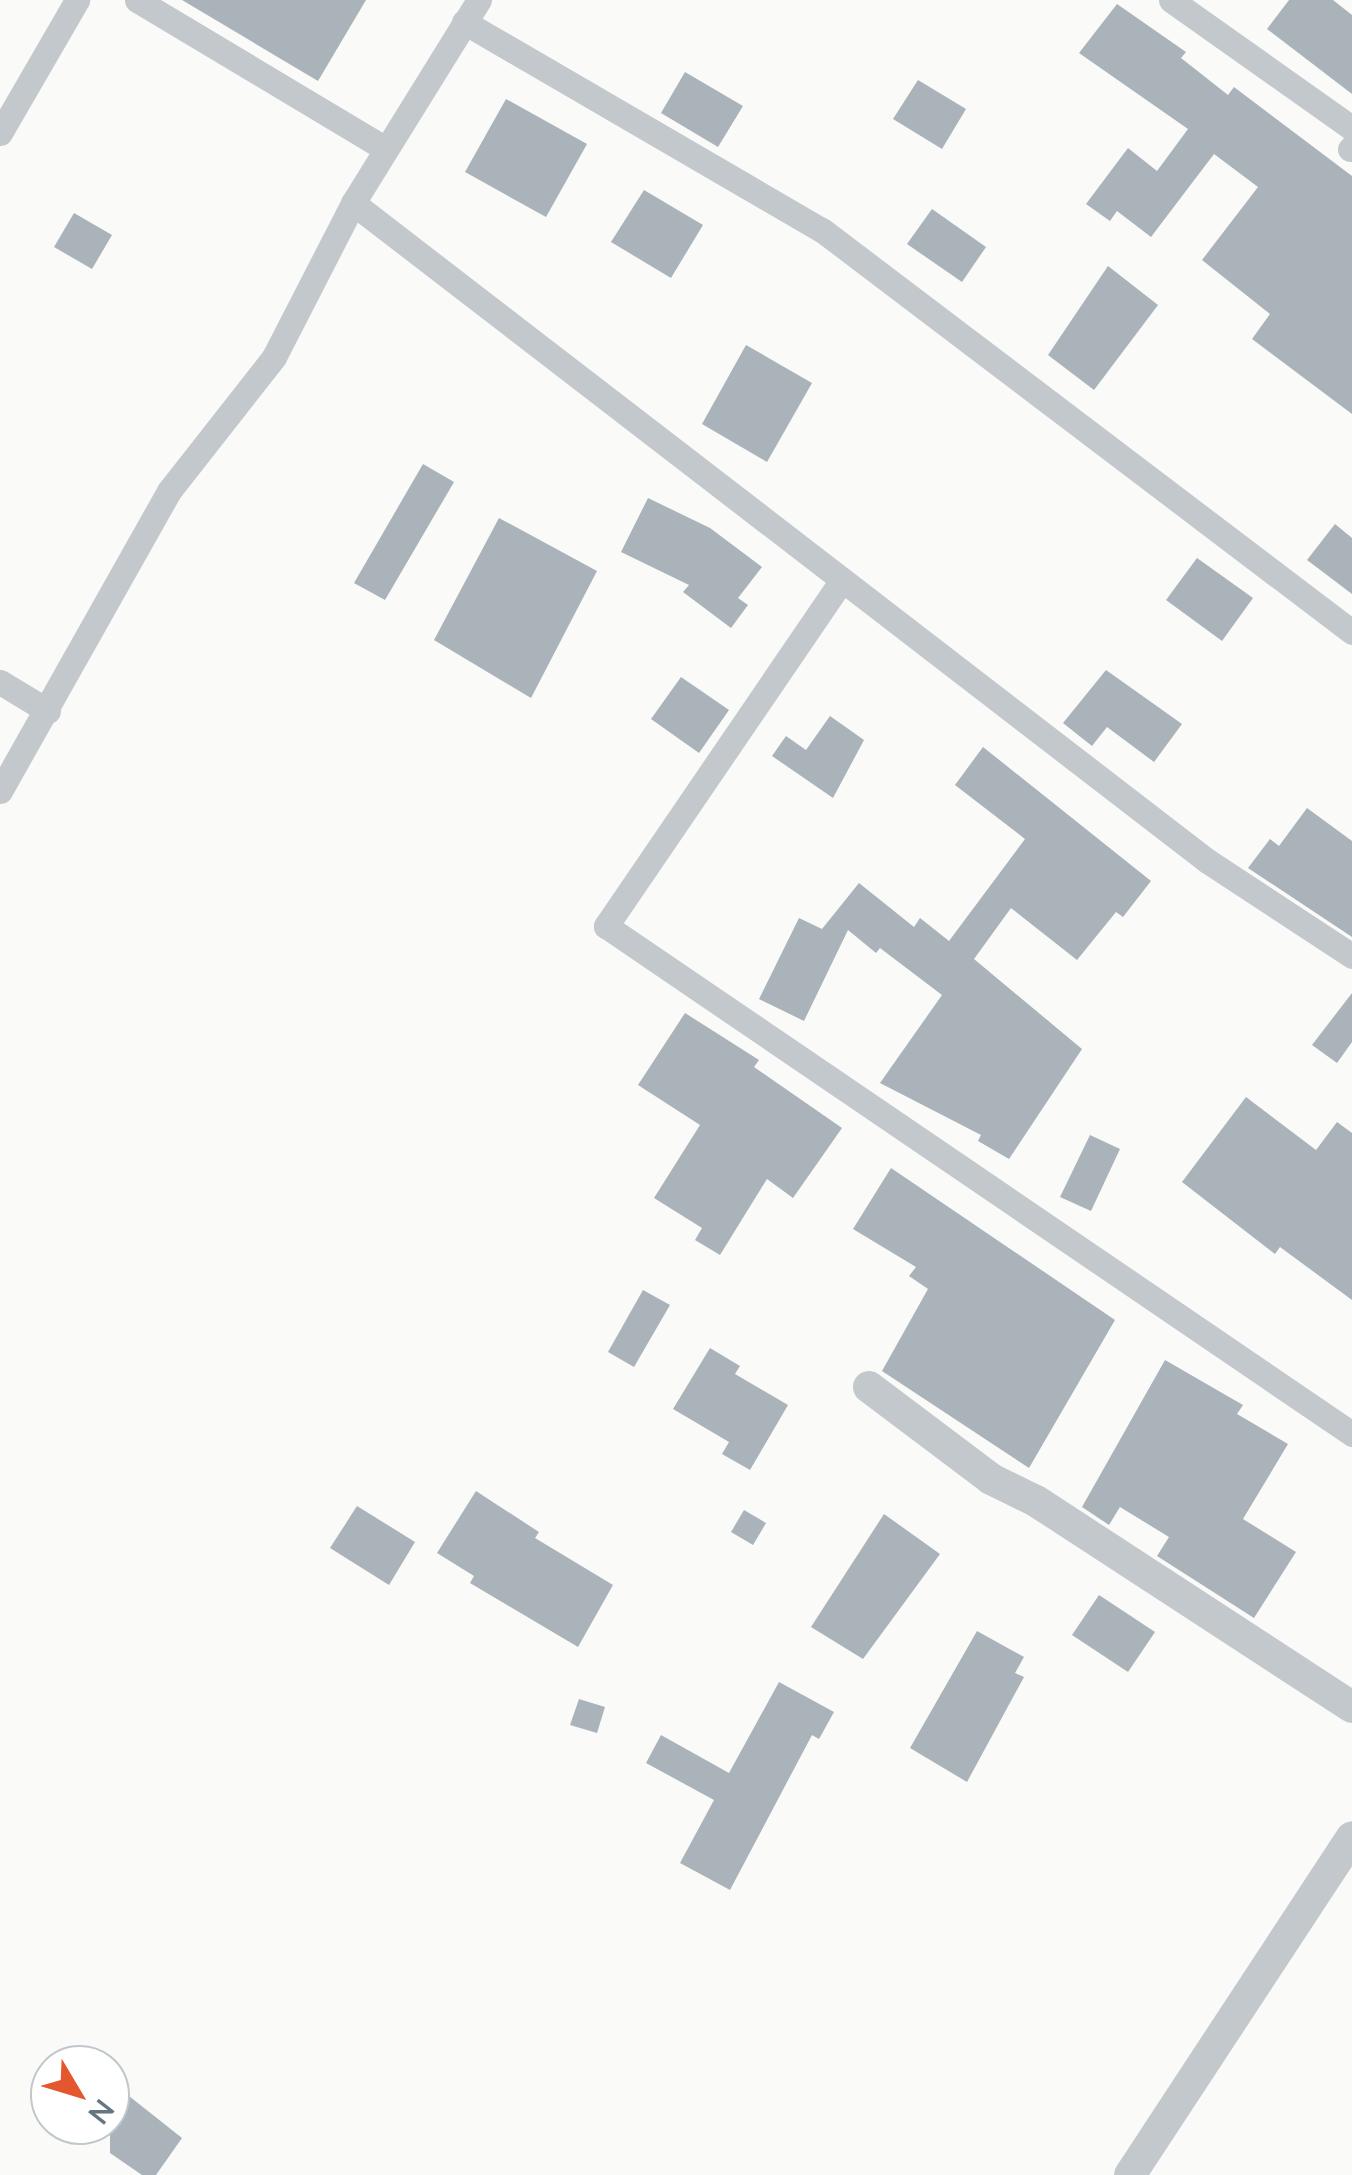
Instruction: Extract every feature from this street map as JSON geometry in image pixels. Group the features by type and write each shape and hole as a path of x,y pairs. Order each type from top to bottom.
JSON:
{"street":[{"path":"0,132 77,0"},
{"path":"137,0 386,150"},
{"path":"1171,0 1351,142"},
{"path":"0,791 169,492 274,357 353,203 471,11 822,230 1352,632"},
{"path":"353,203 1206,860 1352,956"},
{"path":"842,580 606,926 1352,1434"},
{"path":"0,682 48,711"},
{"path":"869,1387 991,1479 1036,1500 1352,1707"},
{"path":"1130,2175 1352,1836"}],"building":[{"path":"182,0 366,0 318,81"},
{"path":"1289,0 1333,0 1352,15 1352,94 1267,29"},
{"path":"1117,4 1186,52 1181,58 1228,95 1234,87 1352,176 1352,414 1252,339 1270,314 1202,260 1258,187 1214,154 1151,237 1117,211 1110,221 1086,204 1128,148 1157,171 1188,129 1079,53"},
{"path":"685,72 743,106 718,147 661,113"},
{"path":"918,80 966,109 942,149 893,119"},
{"path":"506,99 587,144 546,217 465,172"},
{"path":"644,190 703,225 671,278 611,242"},
{"path":"932,209 986,247 962,282 907,244"},
{"path":"74,213 112,235 92,269 54,247"},
{"path":"1108,266 1158,305 1094,390 1048,355"},
{"path":"746,345 812,383 767,462 702,424"},
{"path":"423,464 454,482 385,600 354,583"},
{"path":"648,498 710,528 762,567 738,598 748,605 731,628 683,592 689,585 621,552"},
{"path":"499,518 597,571 531,698 434,640"},
{"path":"1335,524 1352,538 1352,594 1307,560"},
{"path":"1197,558 1253,598 1222,641 1166,600"},
{"path":"1106,670 1182,724 1154,762 1107,727 1092,746 1063,723"},
{"path":"681,677 729,710 699,753 651,719"},
{"path":"830,716 864,740 833,798 772,756 786,736 806,750"},
{"path":"983,747 1151,881 1123,917 1116,912 1077,960 1011,908 974,959 1082,1049 1009,1159 978,1141 981,1135 880,1083 942,995 880,948 876,953 848,930 804,1021 759,999 799,918 822,929 859,883 914,927 920,918 949,941 1025,839 955,785"},
{"path":"1307,808 1352,841 1352,937 1248,868 1270,839 1279,846"},
{"path":"1352,993 1352,1042 1337,1063 1312,1045"},
{"path":"685,1013 759,1060 754,1067 842,1128 793,1198 767,1179 720,1255 695,1240 702,1228 654,1198 700,1125 638,1085"},
{"path":"1246,1097 1316,1150 1337,1122 1352,1133 1352,1300 1280,1247 1275,1254 1182,1182"},
{"path":"1090,1135 1120,1149 1091,1211 1060,1197"},
{"path":"891,1168 1115,1320 1029,1468 882,1371 928,1289 909,1276 916,1267 853,1229"},
{"path":"643,1290 670,1305 634,1367 608,1352"},
{"path":"710,1348 740,1366 735,1374 788,1405 750,1470 722,1454 729,1442 673,1409"},
{"path":"1165,1360 1243,1405 1237,1414 1288,1444 1243,1519 1296,1552 1254,1618 1157,1556 1169,1537 1120,1507 1109,1525 1082,1507"},
{"path":"476,1491 539,1532 535,1538 613,1585 578,1647 470,1583 474,1576 437,1553"},
{"path":"357,1506 415,1542 389,1585 330,1548"},
{"path":"744,1510 766,1523 753,1545 731,1532"},
{"path":"884,1514 940,1554 863,1659 811,1627"},
{"path":"1099,1595 1155,1632 1128,1672 1072,1635"},
{"path":"977,1631 1024,1657 1015,1673 1024,1677 967,1782 910,1748"},
{"path":"779,1682 834,1712 819,1739 812,1735 730,1890 680,1863 714,1800 646,1763 661,1735 729,1773"},
{"path":"579,1699 605,1707 597,1733 570,1725"},
{"path":"130,2097 182,2138 156,2175 142,2175 110,2153 110,2145 130,2145"}]}
